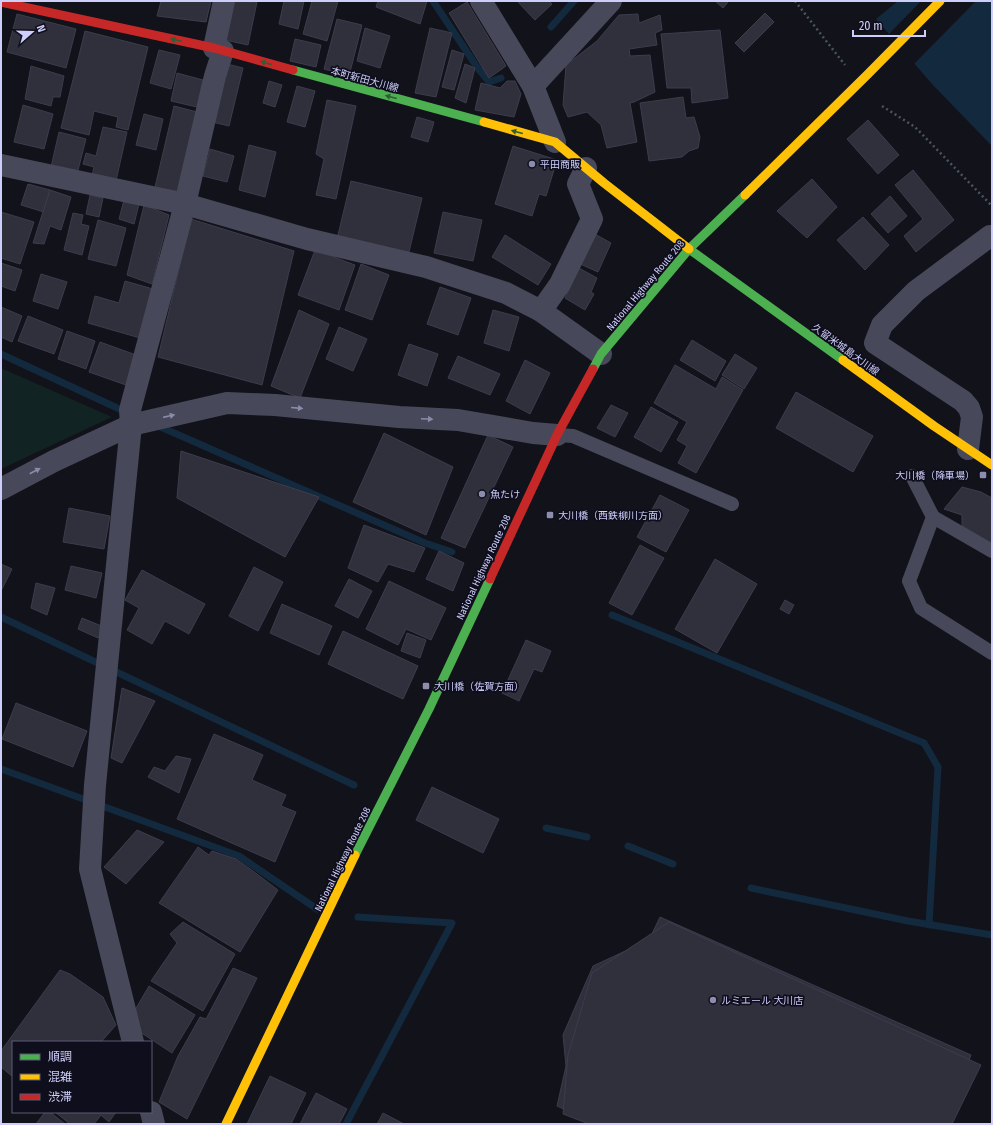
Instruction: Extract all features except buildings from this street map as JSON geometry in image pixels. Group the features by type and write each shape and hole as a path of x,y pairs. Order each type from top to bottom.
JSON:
{"main road":[{"name":"National Highway Route 208","path":"226,1124 362,840 429,709 557,436 601,354 689,249 867,75 940,1"},
{"name":"本町新田大川線","path":"1,2 218,50 554,142 689,249"},
{"name":"久留米城島大川線","path":"689,249 934,426 992,465"}],"street":[{"path":"133,1041 90,869 95,785 131,425 130,410 185,204 215,76 224,1"},
{"path":"481,1 533,86 554,142"},
{"path":"533,86 611,1"},
{"path":"1,165 185,204 307,239 426,267 506,293 541,311 601,354"},
{"path":"541,311 560,284 592,219 578,184 586,168"},
{"path":"968,449 972,417 969,408 963,401 874,343 882,326 916,291 990,236"},
{"path":"1,489 54,461 131,425 226,403 275,405 399,417 458,420 557,436"},
{"path":"151,1113 154,1124"}],"lane":[{"path":"557,436 572,436 732,504"},
{"path":"912,476 933,517 992,551"},
{"path":"933,517 909,581 921,608 992,653"}],"path":[{"path":"795,1 845,66"},
{"path":"882,106 914,127 992,206"}],"shaded area":[{"path":"1,368 112,417 1,469"}],"water":[{"path":"898,1 992,1 992,146 932,84 876,19"}],"pier":[{"path":"921,1 976,1 913,65 888,35"}],"waterway":[{"path":"433,1 477,67 489,82 501,78"},
{"path":"551,27 574,1"},
{"path":"1,354 128,413"},
{"path":"156,425 425,543 452,552"},
{"path":"612,615 924,743 938,767 929,925"},
{"path":"1,617 354,785"},
{"path":"1,769 239,856 317,909"},
{"path":"546,828 587,837"},
{"path":"628,846 673,864"},
{"path":"751,888 908,921 992,935"},
{"path":"346,1124 452,923 358,917"}],"traffic: fast":[{"path":"293,70 484,122"},
{"path":"593,369 601,354 689,249 745,195"},
{"path":"689,249 843,360"},
{"path":"355,855 429,709 490,579"}],"traffic: slow":[{"path":"745,195 940,1"},
{"path":"484,122 555,142 604,183 689,249"},
{"path":"843,360 934,426 992,465"},
{"path":"226,1124 355,855"}],"traffic: jam":[{"path":"1,2 214,48 293,70"},
{"path":"490,579 558,433 593,369"}],"place":[{"name":"平田商販","path":"532,164"},
{"name":"大川橋（降車場）","path":"983,475"},
{"name":"魚たけ","path":"482,494"},
{"name":"大川橋（西鉄柳川方面）","path":"550,515"},
{"name":"大川橋（佐賀方面）","path":"426,686"},
{"name":"ルミエール 大川店","path":"713,1000"}]}
